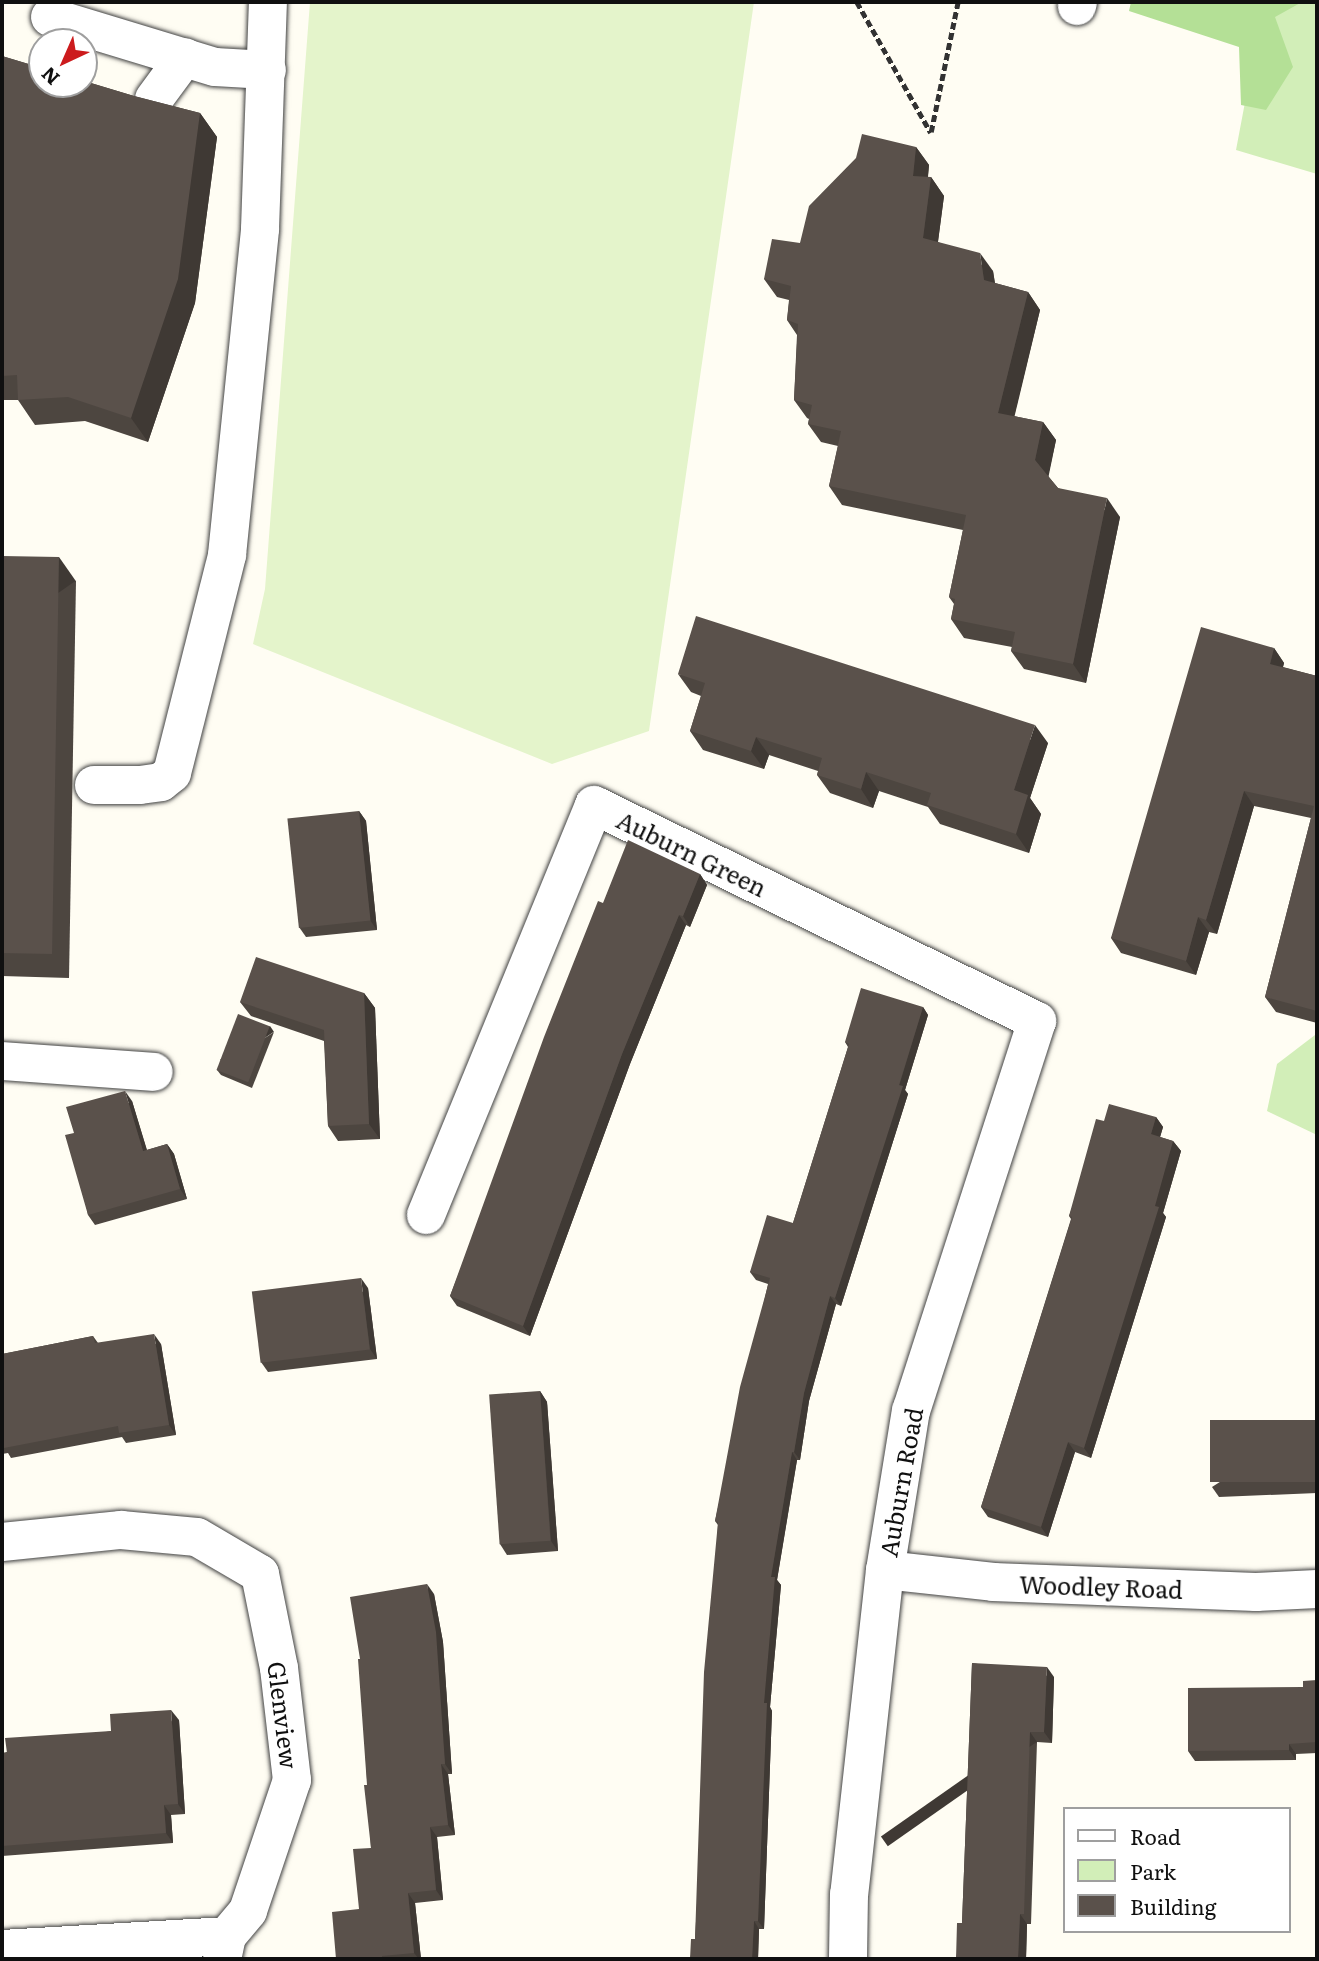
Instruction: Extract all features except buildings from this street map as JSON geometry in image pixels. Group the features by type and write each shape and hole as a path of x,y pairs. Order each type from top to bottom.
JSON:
{"street":[{"path":"94,785 161,782 172,773 227,555 260,229 268,2"},
{"path":"50,17 215,67 267,70"},
{"path":"154,99 185,57"},
{"name":"Auburn Green","path":"426,1215 594,805 1037,1021"},
{"name":"Auburn Road","path":"848,1959 849,1894 885,1570 911,1410 1037,1021"},
{"path":"2,1061 154,1072"},
{"name":"Glenview","path":"2,1542 121,1530 197,1537 260,1574 279,1668 292,1780 248,1911 225,1948 2,1949"},
{"name":"Woodley Road","path":"885,1570 993,1582 1256,1592 1317,1589"}],"path":[{"path":"857,2 931,133 958,2"}],"green space":[{"path":"310,2 754,2 649,731 552,764 253,644 265,589"},
{"path":"1131,2 1302,2 1275,17 1293,67 1266,110 1241,105 1239,47 1129,11"},
{"path":"1153,2 1317,2 1317,174 1236,150 1259,28"},
{"path":"1315,1035 1317,1135 1267,1111 1277,1064"}]}
